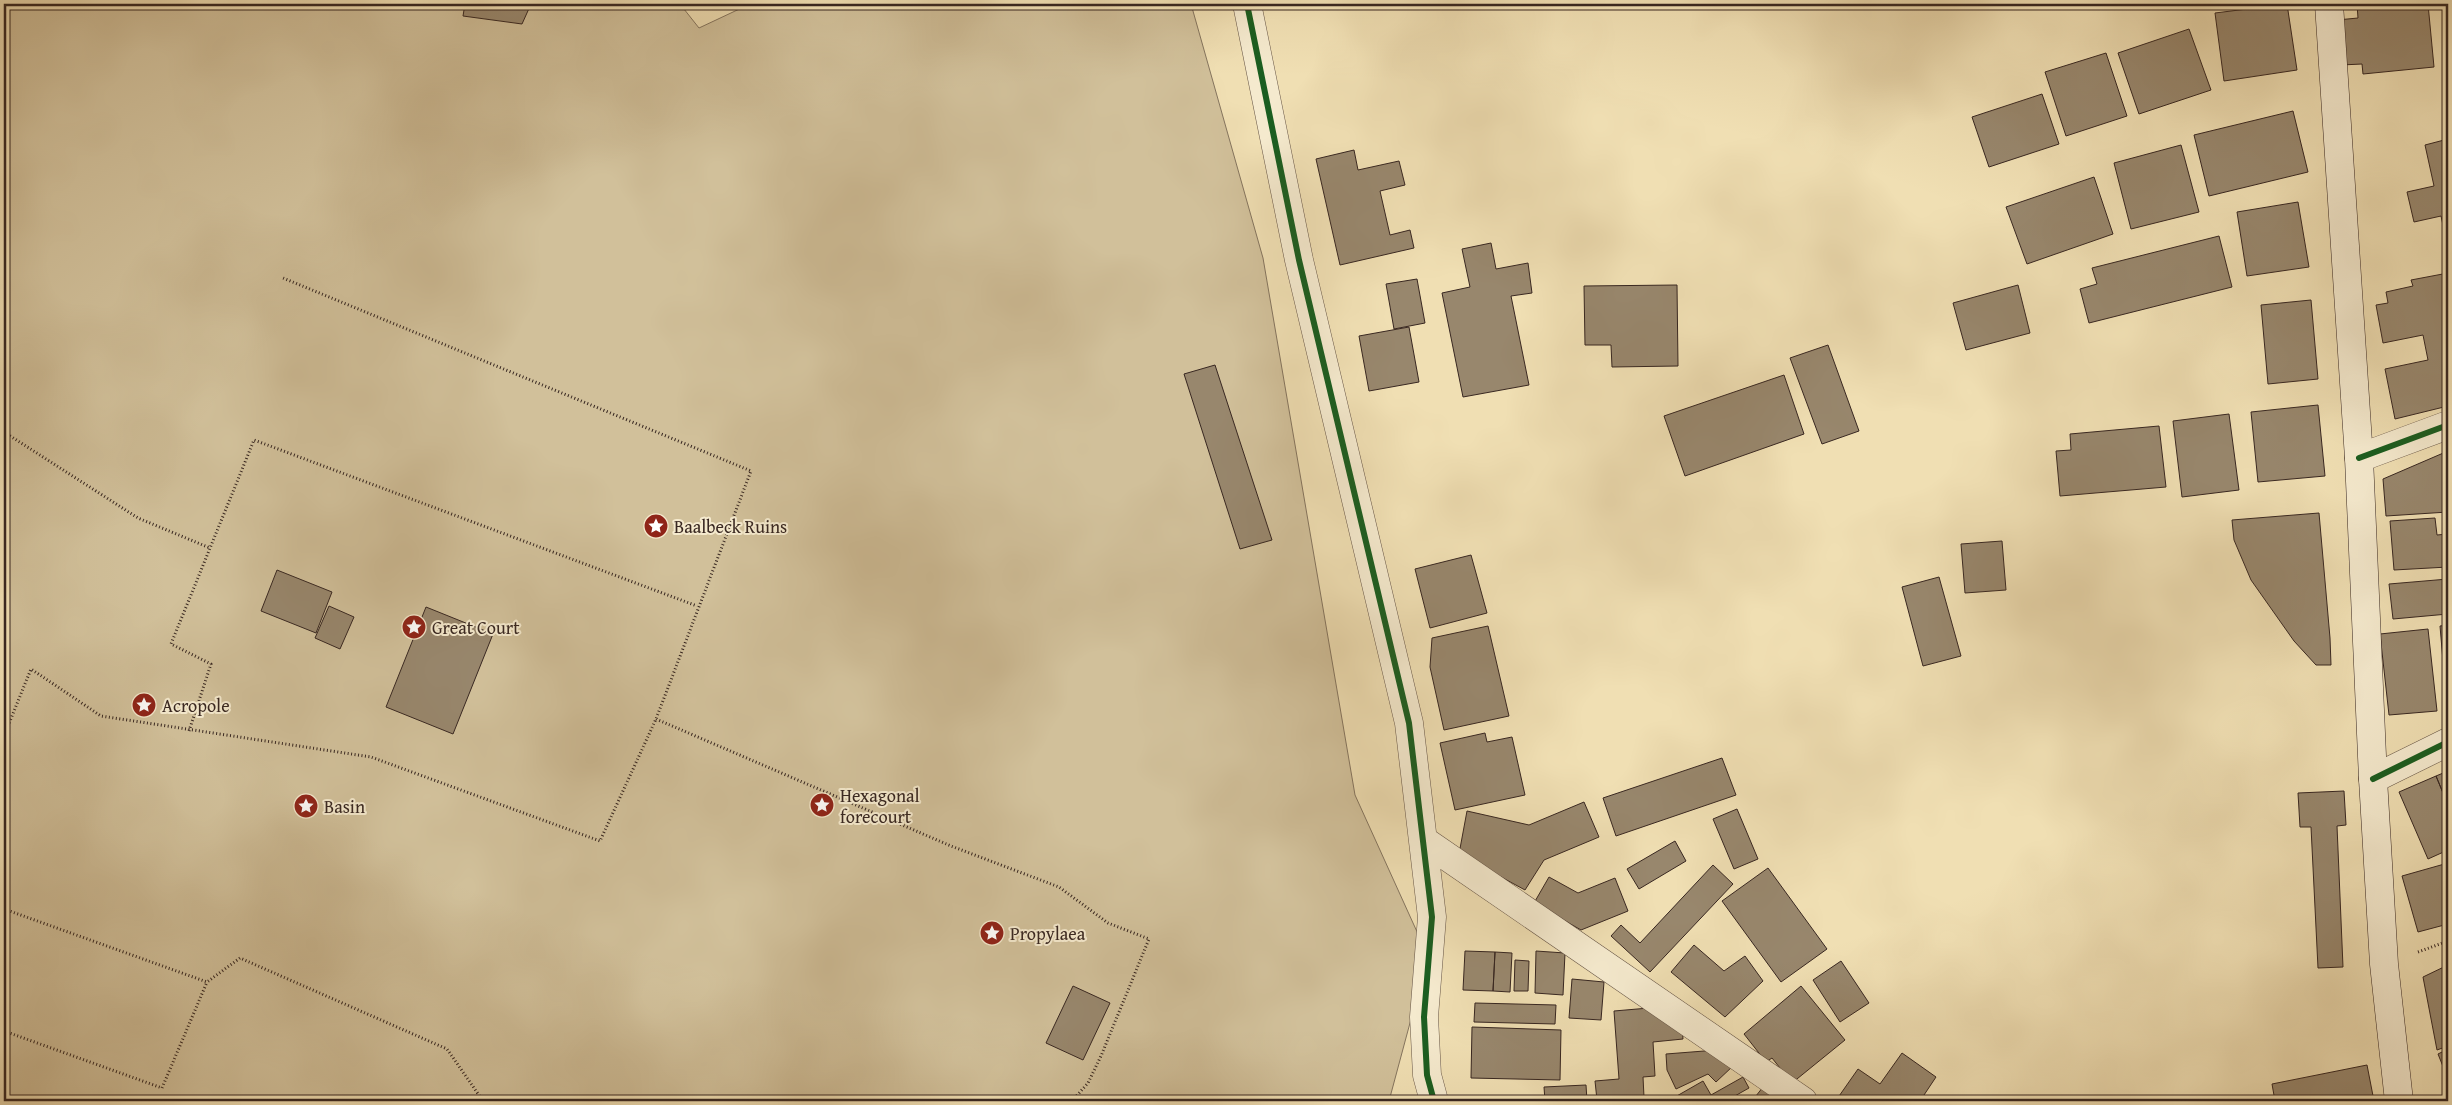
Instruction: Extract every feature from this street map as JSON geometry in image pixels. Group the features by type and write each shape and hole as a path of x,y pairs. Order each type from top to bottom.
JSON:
{"street":[{"path":"1247,4 1299,260 1409,723 1432,917 1424,1018 1427,1075 1434,1101"},
{"path":"2329,4 2359,458 2372,779 2384,964 2399,1101"},
{"path":"2359,458 2448,425"},
{"path":"2372,779 2448,742"},
{"path":"1423,840 1803,1101"}],"path":[{"path":"4,736 31,669 101,716 189,731 371,757 600,841 656,719 697,606 751,471 283,278"},
{"path":"4,432 138,518 210,548"},
{"path":"189,731 211,664 171,644 254,440 697,606"},
{"path":"656,719 951,846 1059,887 1108,923 1149,939 1101,1056 1088,1083 1072,1101"},
{"path":"4,909 207,982"},
{"path":"4,1031 162,1088 207,982 240,958 447,1049 482,1101"}],"shaded area":[{"name":"Baalbeck Ruins","path":"4,4 680,4 699,28 750,4 1191,4 1263,258 1355,795 1428,956 1389,1101 4,1101"}],"building":[{"path":"465,4 531,4 522,24 463,16"},
{"path":"2287,4 2297,70 2224,81 2215,13"},
{"path":"2357,4 2428,4 2434,67 2363,74 2362,64 2341,65 2337,20 2358,18"},
{"path":"2189,29 2211,90 2139,114 2118,53"},
{"path":"2106,53 2127,116 2066,136 2045,72"},
{"path":"2042,94 2059,144 1989,167 1972,117"},
{"path":"2293,111 2308,172 2209,196 2194,135"},
{"path":"2448,139 2448,229 2444,230 2441,216 2414,222 2407,192 2434,186 2425,145"},
{"path":"2181,145 2199,212 2131,229 2114,163"},
{"path":"1354,150 1358,170 1399,161 1405,185 1380,191 1390,235 1410,230 1414,248 1340,265 1316,159"},
{"path":"2094,177 2113,234 2027,264 2006,207"},
{"path":"2298,202 2309,267 2247,276 2237,212"},
{"path":"2219,236 2232,287 2089,323 2080,289 2097,284 2092,268"},
{"path":"1491,243 1496,269 1528,263 1532,293 1511,296 1529,385 1463,397 1442,293 1470,287 1462,249"},
{"path":"2448,273 2448,406 2395,419 2385,369 2428,360 2423,335 2383,343 2376,305 2388,303 2386,292 2413,286 2411,280"},
{"path":"1417,279 1425,323 1394,329 1386,284"},
{"path":"1677,285 1678,366 1612,367 1611,345 1585,345 1584,286"},
{"path":"2018,285 2030,333 1966,350 1953,303"},
{"path":"2311,300 2318,379 2268,384 2261,305"},
{"path":"1409,327 1419,382 1369,391 1359,336"},
{"path":"1828,345 1859,431 1822,444 1790,358"},
{"path":"1215,365 1272,540 1240,549 1184,374"},
{"path":"1784,375 1804,434 1685,476 1664,416"},
{"path":"2318,405 2325,476 2258,482 2251,412"},
{"path":"2229,414 2239,490 2182,497 2173,421"},
{"path":"2159,426 2166,487 2060,496 2056,451 2071,450 2070,434"},
{"path":"2448,451 2448,512 2386,516 2383,479"},
{"path":"2319,513 2331,665 2316,665 2294,641 2251,580 2234,540 2232,520"},
{"path":"2435,518 2437,535 2448,534 2448,567 2394,570 2390,521"},
{"path":"2002,541 2006,590 1965,593 1961,544"},
{"path":"1471,555 1487,613 1430,628 1415,569"},
{"path":"277,570 332,592 316,633 261,611"},
{"path":"1939,577 1961,656 1923,666 1902,587"},
{"path":"2448,579 2448,614 2393,619 2389,584"},
{"path":"329,606 354,617 340,649 315,638"},
{"path":"426,607 493,634 453,734 386,707"},
{"path":"2448,625 2448,696 2446,696 2440,626"},
{"path":"1488,626 1509,716 1444,730 1430,667 1432,638"},
{"path":"2428,629 2437,711 2389,715 2380,634"},
{"path":"1485,733 1487,742 1512,737 1525,795 1455,810 1440,743"},
{"path":"1722,758 1736,795 1616,836 1603,798"},
{"path":"2448,771 2448,805 2436,776"},
{"path":"2436,776 2448,805 2448,850 2428,859 2399,792"},
{"path":"2344,791 2346,825 2337,826 2343,967 2318,968 2311,827 2300,827 2298,793"},
{"path":"1584,802 1599,837 1544,860 1525,890 1459,854 1467,811 1529,825"},
{"path":"1737,809 1758,859 1734,869 1713,819"},
{"path":"1675,841 1686,861 1639,889 1627,869"},
{"path":"2448,863 2448,924 2418,932 2402,876"},
{"path":"1713,865 1733,884 1650,972 1611,936 1621,925 1640,943"},
{"path":"1768,868 1827,949 1781,982 1722,901"},
{"path":"1549,877 1578,893 1615,878 1628,911 1581,930 1534,903"},
{"path":"1694,945 1724,971 1745,956 1763,981 1725,1017 1671,972"},
{"path":"1465,951 1495,952 1493,991 1463,990"},
{"path":"1536,951 1565,953 1563,995 1535,993"},
{"path":"1495,952 1512,953 1510,992 1493,991"},
{"path":"1515,960 1529,961 1528,991 1514,991"},
{"path":"1841,961 1869,1003 1840,1022 1813,980"},
{"path":"2448,965 2448,1046 2437,1050 2423,977"},
{"path":"1572,979 1604,982 1601,1020 1569,1018"},
{"path":"1073,986 1110,1003 1083,1060 1046,1043"},
{"path":"1801,986 1845,1040 1792,1083 1772,1058 1766,1062 1744,1034"},
{"path":"1475,1003 1556,1005 1555,1024 1474,1022"},
{"path":"1649,1008 1682,1026 1683,1039 1653,1042 1655,1076 1643,1077 1644,1097 1597,1100 1595,1081 1619,1079 1614,1011"},
{"path":"1472,1027 1561,1030 1560,1080 1471,1078"},
{"path":"2448,1049 2448,1079 2438,1054"},
{"path":"1717,1050 1733,1066 1716,1082 1708,1074 1676,1089 1667,1070 1666,1054"},
{"path":"1902,1053 1936,1077 1920,1101 1840,1101 1837,1099 1858,1069 1880,1084"},
{"path":"2367,1065 2374,1101 2275,1101 2272,1084"},
{"path":"1743,1077 1749,1088 1726,1101 1668,1101 1703,1081 1711,1095"},
{"path":"1586,1085 1587,1101 1545,1101 1544,1087"},
{"path":"1763,1087 1781,1101 1752,1101"}],"cycle path":[{"path":"1247,4 1299,260 1409,723 1432,917 1424,1017 1427,1075 1434,1101"},
{"path":"2359,458 2448,425"},
{"path":"2373,779 2448,742"}],"place":[{"name":"Baalbeck Ruins","path":"656,526"},
{"name":"Great Court","path":"414,627"},
{"name":"Acropole","path":"144,705"},
{"name":"Hexagonal forecourt","path":"822,805"},
{"name":"Basin","path":"306,806"},
{"name":"Propylaea","path":"992,933"}]}
